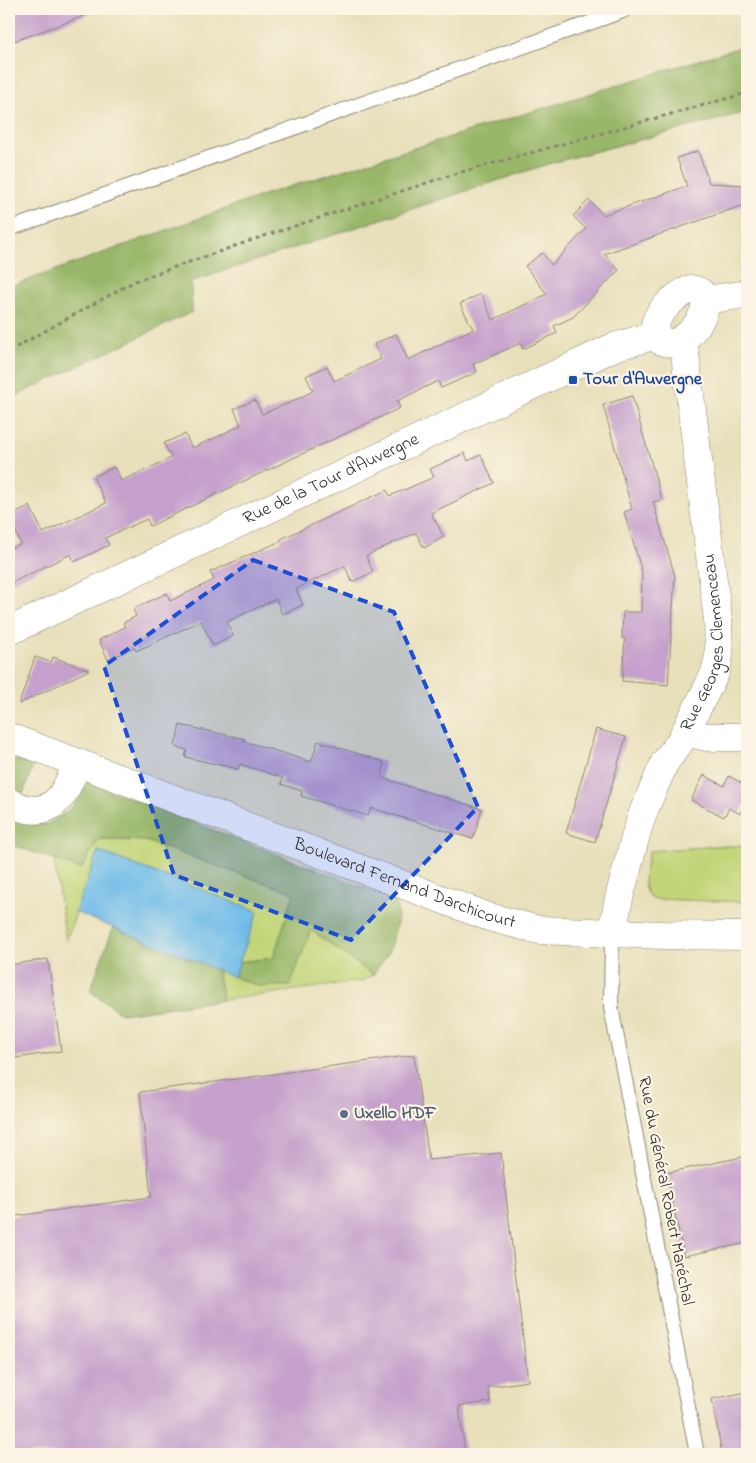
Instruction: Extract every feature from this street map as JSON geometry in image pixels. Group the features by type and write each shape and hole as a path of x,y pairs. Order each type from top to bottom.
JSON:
{"street":[{"path":"691,289 697,290 703,295 705,300 706,306 697,324 683,338 672,343 661,341 656,335 658,317 676,297 691,289"},
{"path":"705,300 747,294"},
{"name":"Rue de la Tour d'Auvergne","path":"9,631 614,347 656,335"},
{"name":"Rue Georges Clemenceau","path":"612,933 619,898 644,810 667,757 680,742 715,673 719,656 720,644 717,610 683,338"},
{"path":"685,732 706,737 747,737"},
{"name":"Boulevard Fernand Darchicourt","path":"9,737 489,918 539,930 747,936"},
{"path":"9,802 27,809 42,810 64,794 77,764"}],"lane":[{"path":"9,229 625,9"},
{"name":"Rue du Général Robert Maréchal","path":"612,933 611,1007 697,1454"}],"path":[{"path":"9,351 135,281 171,268 451,175 747,93"}],"highlighted area":[{"path":"253,560 394,612 478,807 351,940 174,875 104,666"}],"green space":[{"path":"747,45 747,112 551,163 191,282 192,312 9,399 9,287 269,193"},
{"path":"9,750 35,760 22,797 9,792"},
{"path":"88,782 396,900 398,919 389,952 373,975 311,930 290,986 258,986 234,977 239,962 273,958 294,893 146,841 99,839 81,869 9,844 9,816 35,825 48,824 65,813 76,802"},
{"path":"99,839 146,841 295,893 273,958 239,962 258,912 98,851 66,941 54,860 81,869"},
{"path":"716,846 747,846 747,902 652,899 648,894 645,889 644,877 649,851"},
{"path":"113,928 217,970 223,1000 122,1014 90,991"},
{"path":"311,930 373,975 362,981 223,1000 217,970 258,986"}],"water":[{"path":"98,851 258,911 234,977 75,912"}],"building":[{"path":"9,9 94,9 95,12 9,43"},
{"path":"698,151 709,183 747,185 747,204 604,254 619,270 573,317 554,326 557,333 523,349 521,343 473,364 477,372 441,388 438,381 397,401 400,408 150,526 147,519 105,538 109,545 74,562 71,554 9,584 9,549 21,544 9,517 30,506 43,533 106,503 93,477 114,467 121,481 171,458 164,443 185,434 192,448 217,437 241,425 234,409 255,400 262,414 289,403 313,391 306,376 327,366 334,381 381,359 374,344 396,334 408,360 473,329 460,304 481,294 493,320 547,294 525,266 542,253 552,265 586,229 573,216 589,200 603,215 687,186 677,158"},
{"path":"632,396 662,500 653,502 675,576 668,685 622,681 625,638 622,639 623,612 641,612 642,572 624,512 632,509 603,405"},
{"path":"465,453 468,461 481,455 494,483 431,513 444,537 424,548 416,533 366,556 373,572 352,582 345,566 321,577 296,589 303,605 282,614 276,599 227,622 233,636 213,646 201,621 136,651 134,647 108,660 99,640 125,627 123,623 136,616 133,609 167,593 170,601 214,580 210,572 281,541 281,539 387,490 390,496 434,477 430,469"},
{"path":"35,657 51,662 53,657 89,670 19,704"},
{"path":"180,725 245,739 244,741 311,762 318,741 384,762 382,778 482,809 473,839 371,808 368,816 301,796 302,791 281,784 283,778 240,764 238,769 185,757 187,750 175,747"},
{"path":"596,729 626,737 595,842 566,833"},
{"path":"704,775 724,786 729,776 747,786 747,799 740,814 729,808 724,817 691,800"},
{"path":"48,959 61,1051 9,1059 9,965"},
{"path":"414,1055 429,1160 501,1153 528,1381 488,1387 490,1402 459,1406 465,1454 9,1454 9,1217 151,1197 140,1092"},
{"path":"747,1156 747,1243 684,1256 666,1173"},
{"path":"747,1392 747,1454 722,1454 712,1399"}],"place":[{"name":"Tour d'Auvergne","path":"573,380"},
{"name":"Uxello HDF","path":"344,1114"}]}
